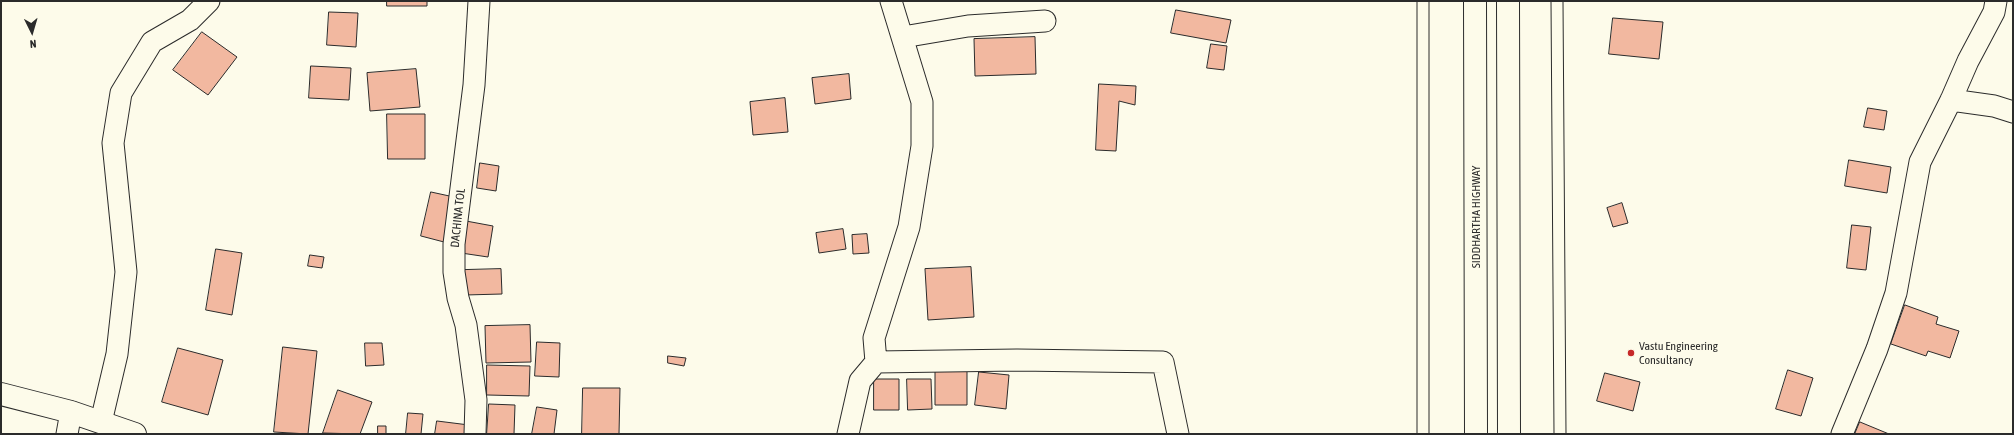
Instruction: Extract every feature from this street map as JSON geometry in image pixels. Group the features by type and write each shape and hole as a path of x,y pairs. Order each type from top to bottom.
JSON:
{"main road":[{"name":"SIDDHARTHA HIGHWAY","path":"1475,1 1476,434"},
{"path":"1508,1 1509,434"},
{"path":"1,394 71,412 135,434"}],"street":[{"path":"100,422 117,354 126,272 113,143 121,93 152,42 190,20 209,1"},
{"name":"DACHINA TOL","path":"475,434 476,400 466,325 458,298 454,272 454,244 474,85 479,1"},
{"path":"848,434 860,382 876,362 874,338 910,227 922,146 922,102 891,1"},
{"path":"1842,434 1877,349 1896,293 1920,162 1951,100 1968,61 1994,12 1996,1"},
{"path":"903,37 968,26 1045,21"},
{"path":"1951,100 1994,106 2013,112"},
{"path":"876,362 1017,360 1163,362 1178,434"},
{"path":"67,434 71,412"}],"lane":[{"path":"1423,1 1423,434"},
{"path":"1557,1 1560,434"}],"building":[{"path":"387,1 427,1 427,6 387,6"},
{"path":"1176,10 1231,20 1226,43 1171,33"},
{"path":"329,12 358,13 356,47 327,45"},
{"path":"1613,18 1663,22 1659,59 1609,54"},
{"path":"202,32 237,57 208,95 173,70"},
{"path":"1035,37 1036,74 975,76 974,39"},
{"path":"1211,44 1227,46 1224,70 1207,68"},
{"path":"311,66 351,68 349,100 309,98"},
{"path":"416,69 420,107 370,111 367,73"},
{"path":"849,74 851,99 815,104 812,78"},
{"path":"1099,84 1136,86 1135,105 1119,101 1116,151 1096,150"},
{"path":"785,98 788,132 753,135 750,102"},
{"path":"1868,108 1887,111 1884,130 1864,127"},
{"path":"387,114 425,114 425,159 388,159"},
{"path":"1849,160 1891,167 1887,193 1845,186"},
{"path":"480,163 499,166 496,191 477,188"},
{"path":"431,192 454,197 444,242 421,236"},
{"path":"1622,203 1628,223 1613,227 1607,208"},
{"path":"466,221 493,226 488,257 461,253"},
{"path":"1852,225 1871,227 1866,270 1847,268"},
{"path":"843,229 846,249 819,253 816,233"},
{"path":"867,234 869,253 853,254 852,235"},
{"path":"216,249 242,253 232,315 206,310"},
{"path":"310,255 324,257 322,268 308,266"},
{"path":"971,267 974,317 928,320 925,269"},
{"path":"501,269 502,294 465,295 464,270"},
{"path":"1905,305 1938,317 1936,324 1959,331 1950,358 1928,351 1926,356 1891,344"},
{"path":"530,325 531,362 486,363 485,326"},
{"path":"537,342 560,343 559,377 535,376"},
{"path":"365,343 382,343 384,365 366,366"},
{"path":"283,347 317,351 308,434 274,432"},
{"path":"178,348 223,360 208,415 162,402"},
{"path":"668,356 686,358 684,366 668,363"},
{"path":"487,365 530,366 529,396 487,395"},
{"path":"967,366 967,405 935,405 935,367"},
{"path":"1788,370 1813,378 1801,416 1776,409"},
{"path":"979,372 1009,375 1006,409 975,405"},
{"path":"1605,373 1640,382 1633,411 1597,401"},
{"path":"874,379 899,379 899,410 874,410"},
{"path":"907,379 931,379 932,409 908,410"},
{"path":"583,388 620,388 619,434 582,434"},
{"path":"338,390 372,402 360,434 323,433"},
{"path":"489,404 515,405 514,434 487,434"},
{"path":"537,407 557,410 554,434 532,434"},
{"path":"408,413 423,414 421,434 406,434"},
{"path":"437,421 469,425 468,434 435,434"},
{"path":"1860,422 1889,434 1855,434"},
{"path":"378,426 386,426 386,434 378,434"}],"place":[{"name":"Vastu Engineering Consultancy","path":"1631,353"}]}
